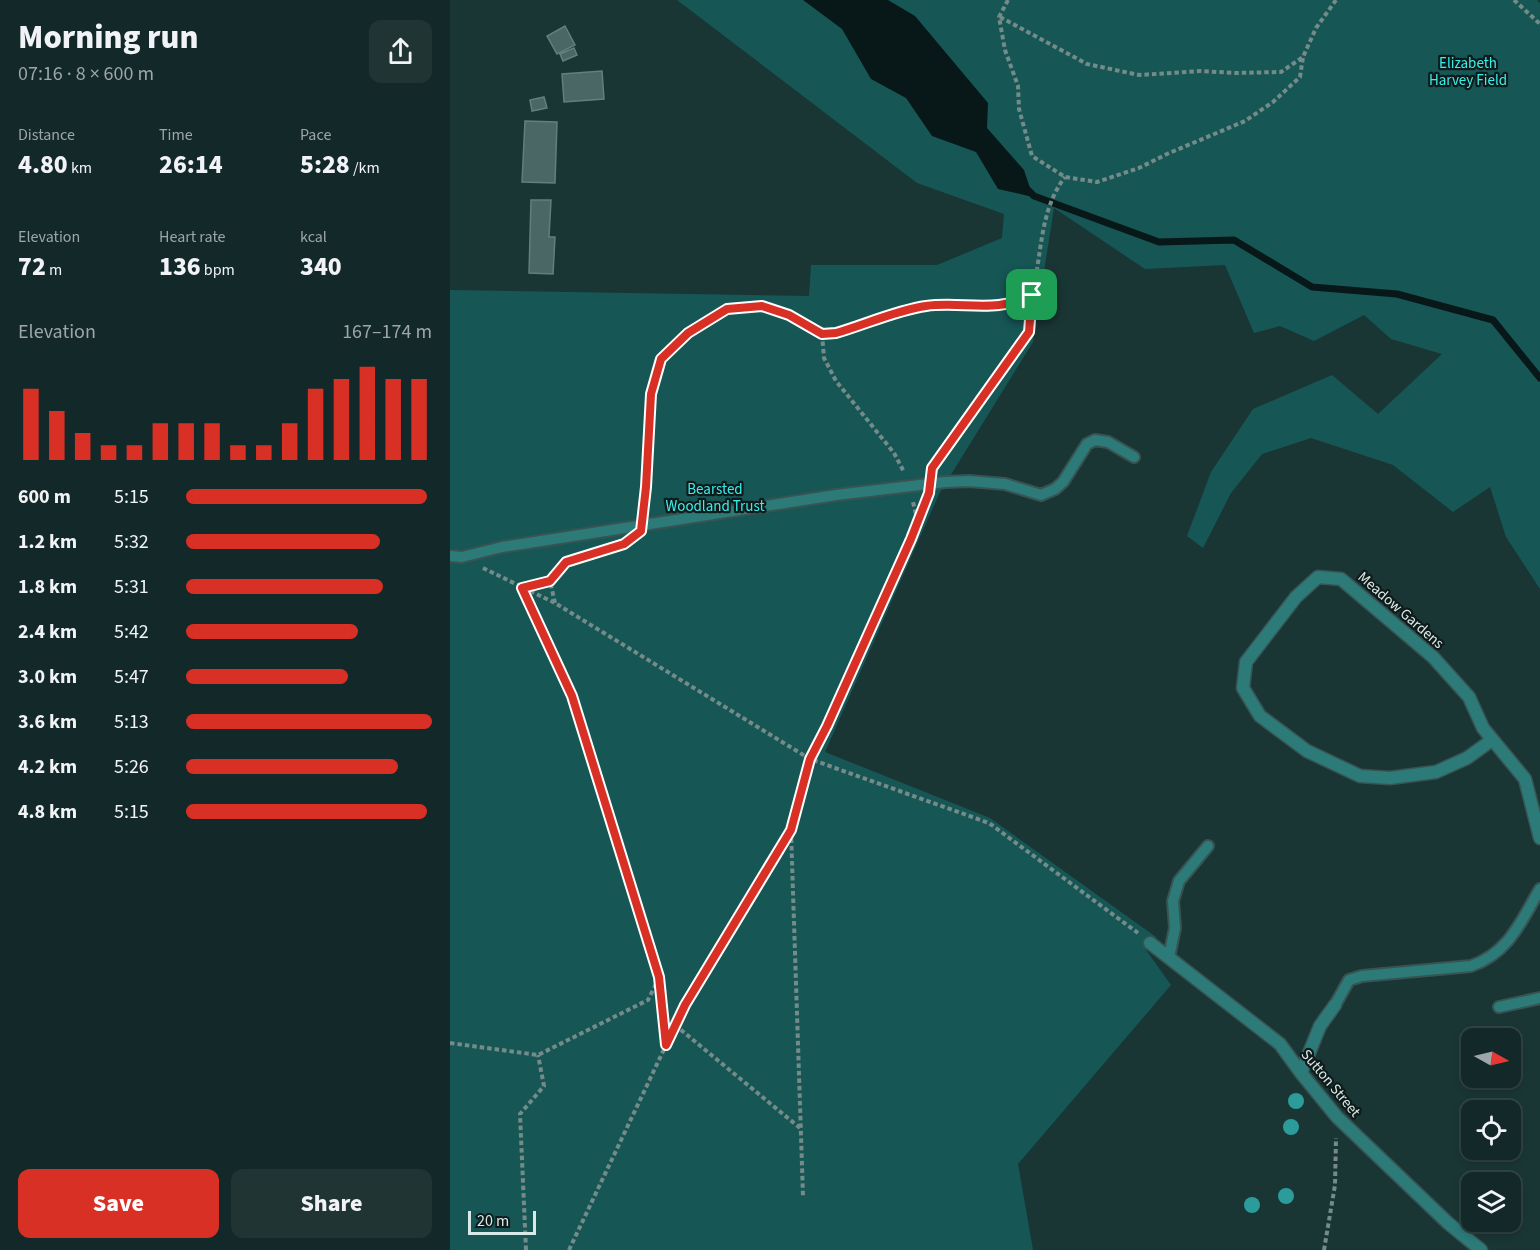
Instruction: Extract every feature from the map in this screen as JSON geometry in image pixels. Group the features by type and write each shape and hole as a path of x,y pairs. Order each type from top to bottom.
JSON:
{"street":[{"name":"Meadow Gardens","path":"1492,741 1467,758 1437,772 1390,778 1360,776 1307,751 1260,716 1243,688 1246,662 1296,597 1317,577 1341,579 1433,657 1469,697 1483,728 1525,779 1540,838"},
{"name":"Sutton Street","path":"1150,943 1280,1044 1337,1117 1448,1223 1481,1250"},
{"path":"1301,1073 1320,1026 1335,1005"}],"lane":[{"path":"450,556 462,557 502,547 930,483 969,481 1005,484 1041,495 1055,489 1063,482 1087,444 1095,440 1108,442 1134,457"},
{"path":"1169,957 1175,928 1173,901 1179,881 1208,846"},
{"path":"1335,1005 1350,980 1362,976 1471,966 1483,962 1499,952 1512,938 1540,889"},
{"path":"1498,1007 1540,998"}],"path":[{"path":"1008,0 999,17 1005,50 1018,86 1019,109 1032,156 1065,177 1096,182 1139,168 1245,121 1273,102 1300,77 1303,57 1316,28 1336,0"},
{"path":"1514,0 1540,24"},
{"path":"999,17 1087,64 1139,75 1201,71 1235,74 1281,72 1303,57"},
{"path":"569,1250 685,1005 791,830 810,759 885,597 929,493 932,468 1029,332 1032,295 1046,212 1054,191 1065,177"},
{"path":"642,525 651,394 661,359 688,333 727,309 762,306 789,315 822,334 836,333 926,306 989,306 1017,303 1032,295"},
{"path":"822,334 824,358 836,381 894,453 909,486 917,519"},
{"path":"522,588 550,581 566,562 615,547"},
{"path":"462,557 555,603 810,759 989,823 1150,943"},
{"path":"550,581 555,603"},
{"path":"522,588 572,696 659,977 666,1045"},
{"path":"791,830 803,1196"},
{"path":"450,1043 538,1055 648,1000 659,977"},
{"path":"675,1025 801,1128"},
{"path":"526,1250 520,1114 544,1086 538,1055"},
{"path":"1324,1250 1335,1185 1337,1117"}],"green space":[{"path":"677,0 1537,0 1540,3 1540,589 1506,537 1490,487 1453,512 1393,465 1311,438 1262,454 1231,493 1203,548 1187,536 1211,472 1253,409 1332,375 1378,414 1442,354 1391,339 1364,315 1314,341 1280,326 1254,333 1225,265 1145,269 1054,208 1033,342 939,494 825,752 990,818 1156,937 1146,950 1171,985 1018,1164 1033,1250 450,1250 450,290 809,296 811,265 937,265 1002,238 1004,214 917,183"}],"shaded area":[{"path":"803,0 888,0 915,16 988,103 987,128 1024,170 1033,197 998,189 976,152 932,136 906,98 871,79 842,29"}],"building":[{"path":"565,26 575,45 557,54 547,36"},
{"path":"574,48 577,55 563,61 560,54"},
{"path":"602,71 604,99 564,102 562,74"},
{"path":"544,97 547,108 532,111 530,100"},
{"path":"525,121 557,122 555,183 522,182"},
{"path":"531,200 551,200 549,237 555,237 553,274 529,273"}],"waterway":[{"path":"1028,190 1034,196 1159,242 1234,240 1312,287 1397,294 1493,320 1540,378"}],"route":[{"path":"1032,295 1029,332 932,468 929,493 911,539 810,759 791,830 685,1005 666,1045 659,977 572,696 522,588 550,581 566,562 624,544 641,531 651,394 661,359 688,333 727,309 762,306 789,315 822,334 836,333 926,306 989,306 1017,303 1032,295"}],"park label":[{"name":"Elizabeth Harvey Field","path":"1468,72"},
{"name":"Bearsted Woodland Trust","path":"715,498"}]}
